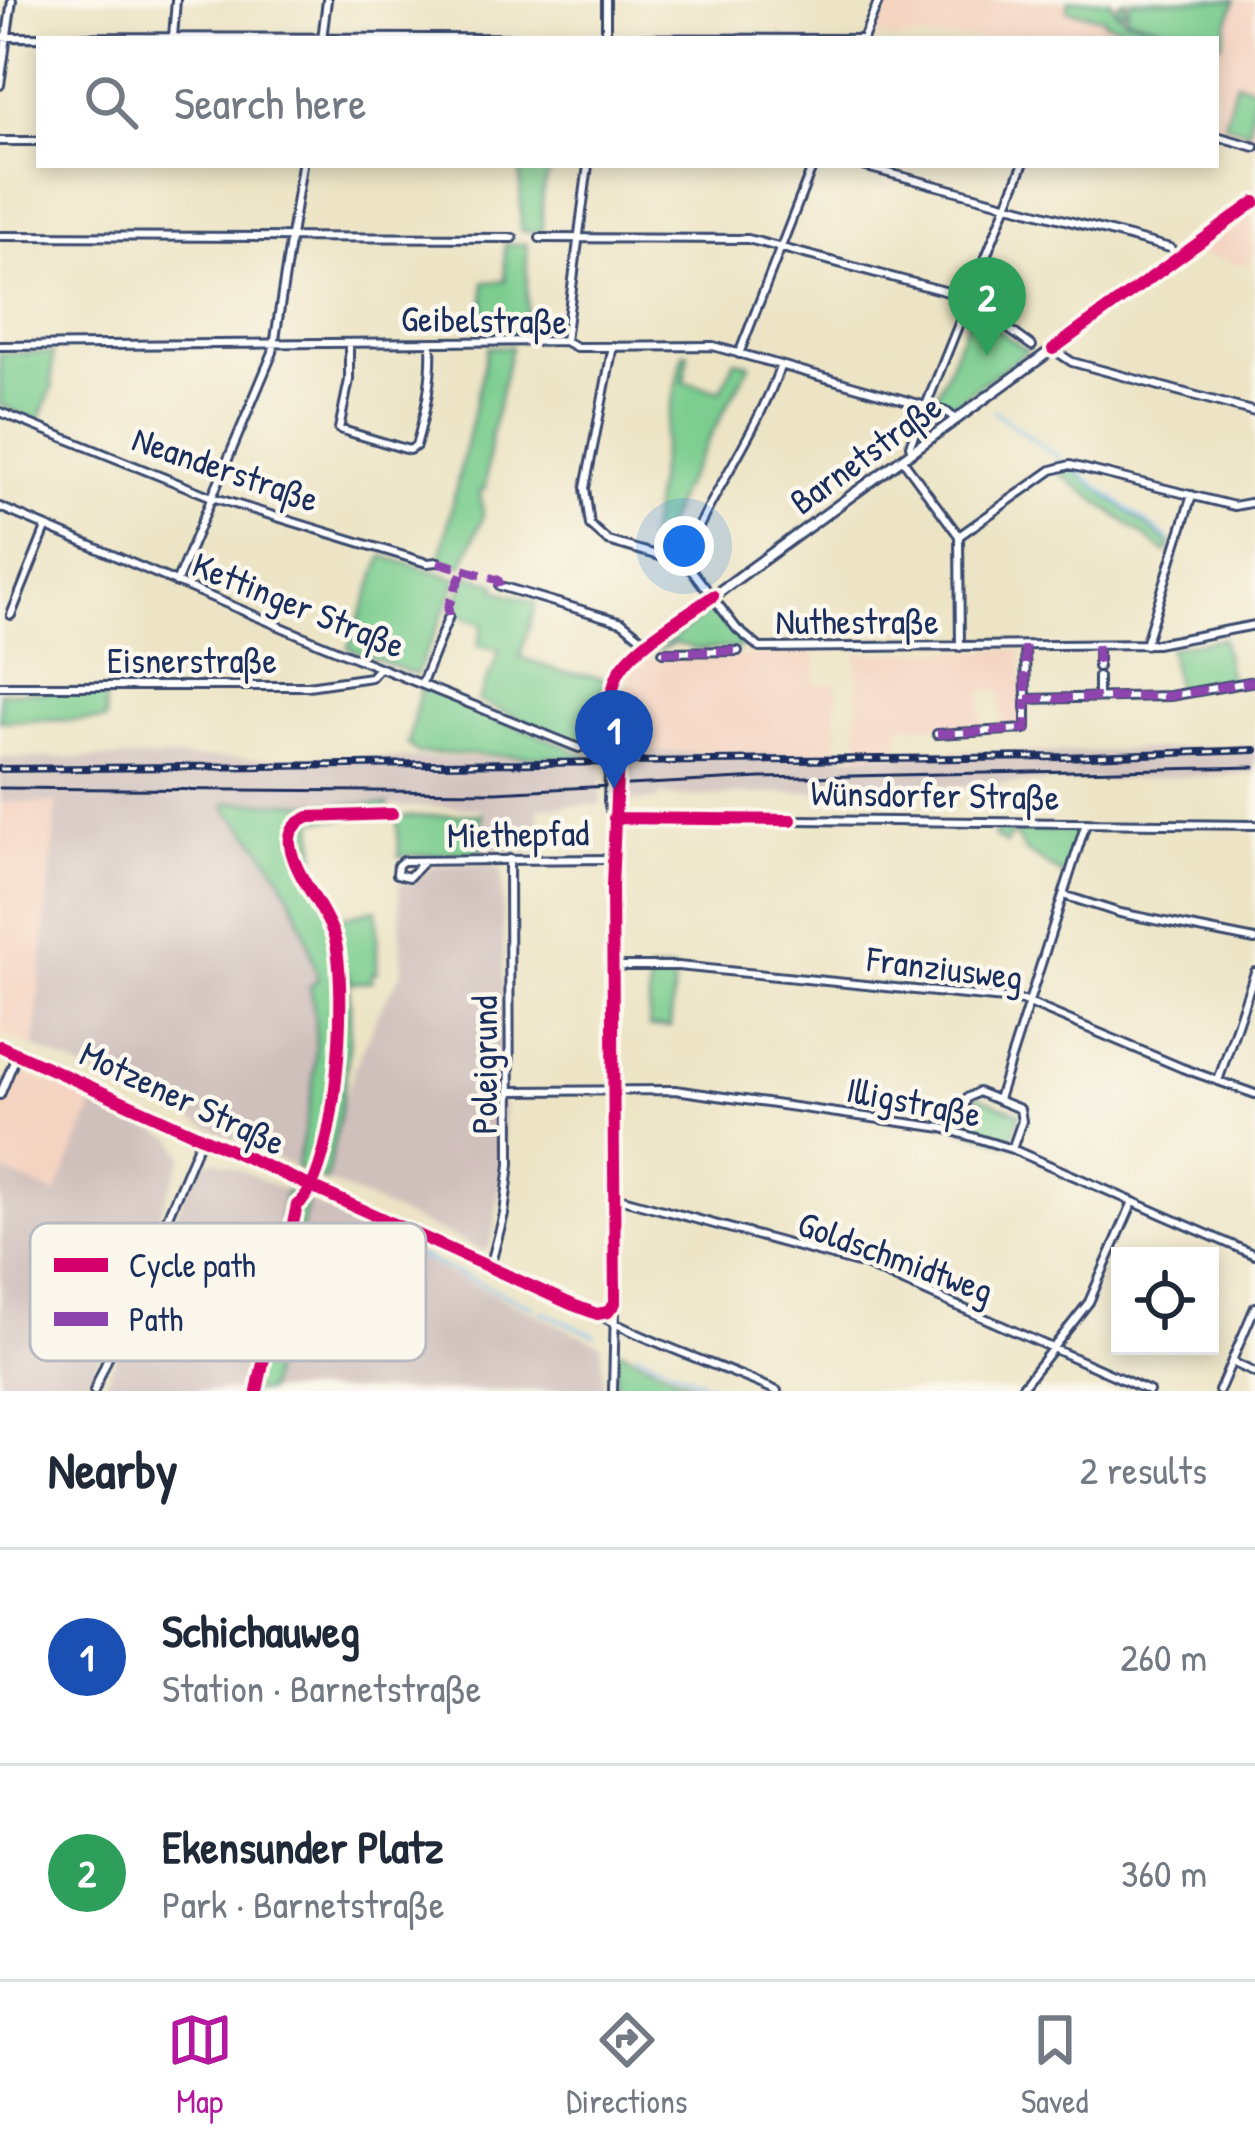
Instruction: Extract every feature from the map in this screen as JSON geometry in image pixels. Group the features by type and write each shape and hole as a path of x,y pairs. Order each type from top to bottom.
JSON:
{"street":[{"path":"0,85 3,37 12,0"},
{"path":"173,36 176,0"},
{"path":"322,36 327,0"},
{"path":"606,0 606,36"},
{"path":"864,36 879,0"},
{"path":"3,37 36,37"},
{"path":"1219,137 1255,147"},
{"path":"0,140 36,141"},
{"path":"176,583 275,346 302,168"},
{"path":"565,341 588,168"},
{"path":"739,354 812,168"},
{"path":"870,168 1170,248 1178,258"},
{"path":"912,452 910,445 925,406 1022,168"},
{"name":"Barnetstraße","path":"615,1303 613,859 618,754 613,689 617,675 628,658 1255,202"},
{"path":"0,236 512,238"},
{"path":"541,238 744,238 969,299 1031,346"},
{"name":"Geibelstraße","path":"0,346 565,341 577,347 713,346 956,419"},
{"path":"349,345 349,380 339,429 409,450 416,446 423,417 431,345"},
{"path":"613,346 585,488 588,520 608,541 683,562 781,366"},
{"path":"1053,349 1071,362 1255,412"},
{"name":"Neanderstraße","path":"0,412 212,497 427,563 438,562"},
{"path":"902,459 958,536 960,647"},
{"path":"958,536 1052,470 1070,465 1234,506 1255,502"},
{"path":"1145,645 1192,495"},
{"name":"Kettinger Straße","path":"0,507 579,748"},
{"path":"11,615 46,528"},
{"name":"Nuthestraße","path":"683,562 737,629 761,648 1145,645 1255,625"},
{"path":"500,586 622,622 632,626 647,644"},
{"path":"422,683 449,616"},
{"path":"1097,645 1099,697"},
{"path":"938,734 1026,729 1025,646"},
{"name":"Nuthestraße","path":"662,652 738,651"},
{"name":"Eisnerstraße","path":"0,686 315,686 371,676 379,668"},
{"path":"1026,699 1171,696 1255,681"},
{"name":"Wünsdorfer Straße","path":"614,818 1255,825"},
{"path":"998,1100 1086,823"},
{"name":"Poleigrund","path":"490,1268 508,1194 509,859"},
{"name":"Miethepfad","path":"424,861 613,859"},
{"path":"1066,896 1120,913 1255,940"},
{"name":"Franziusweg","path":"613,966 678,966 1029,1002 1255,1094"},
{"path":"1218,1081 1255,972"},
{"name":"Motzener Straße","path":"0,1046 390,1223"},
{"path":"0,1095 17,1054"},
{"name":"Illigstraße","path":"510,1091 676,1090 955,1132 1012,1149 1255,1256"},
{"path":"955,1132 969,1094 978,1092 1017,1106 1022,1113 1012,1149"},
{"path":"165,1223 201,1138"},
{"name":"Goldschmidtweg","path":"615,1197 865,1265 1149,1391"},
{"path":"1019,1391 1099,1284 1132,1204"},
{"name":"Motzener Straße","path":"426,1239 601,1314"},
{"path":"615,1303 601,1314 614,1323 777,1391"},
{"path":"613,1391 615,1303"},
{"path":"1219,1391 1255,1307"},
{"path":"94,1391 107,1361"},
{"path":"1232,1362 1255,1373"}],"shaded area":[{"path":"887,0 1255,0 1255,139 1219,129 1219,36 882,36 875,29"},
{"path":"1254,208 1250,242 1254,244 1247,265 1203,255 1198,249"},
{"path":"1021,650 1023,726 1002,726 1001,692 982,691 981,727 900,726 899,754 858,755 857,653"},
{"path":"815,653 816,683 836,683 838,755 626,751 629,673 648,659"},
{"path":"1255,746 1255,774 658,795 658,800 627,802 626,751 858,755"},
{"path":"0,758 602,758 601,805 539,807 539,852 482,852 481,808 226,803 226,810 262,847 297,902 319,980 310,987 317,1028 316,1073 296,1168 34,1047 57,803 0,802"},
{"path":"0,802 57,803 34,1047 0,1033"},
{"path":"497,864 502,869 504,1145 495,1224 490,1247 483,1251 326,1181 339,1114 355,1067 402,972 399,884 411,883 435,865"},
{"path":"17,1070 95,1102 56,1195 0,1170 0,1111"},
{"path":"95,1102 174,1139 184,1155 155,1223 30,1223 30,1361 98,1361 85,1391 0,1391 0,1170 56,1194"},
{"path":"217,1160 286,1191 279,1223 172,1223 198,1162"},
{"path":"308,1201 358,1223 303,1223"},
{"path":"426,1263 602,1345 603,1391 267,1391 273,1361 426,1361"},
{"path":"115,1361 249,1361 243,1391 102,1391"}],"green space":[{"path":"1069,0 1110,0 1116,11 1126,0 1124,12 1117,12 1125,19 1184,36 1155,36 1067,10"},
{"path":"1131,0 1235,0 1222,43 1219,36 1196,36 1126,17"},
{"path":"1236,82 1255,87 1249,131 1224,124"},
{"path":"520,168 550,168 542,194 542,231 521,231"},
{"path":"505,244 527,244 527,340 484,340 484,282 505,281"},
{"path":"972,311 1027,351 951,406 934,402"},
{"path":"488,347 511,347 491,435 485,489 480,491 483,516 462,567 440,559"},
{"path":"0,353 53,353 52,388 39,421 0,405"},
{"path":"684,353 689,353 684,382 721,391 735,360 750,364 680,492 657,549 647,547 664,436"},
{"path":"1072,469 1171,544 1167,553 1058,472"},
{"path":"383,556 458,579 416,675 348,648"},
{"path":"467,575 536,603 520,657 561,672 603,678 601,749 478,701 500,651 478,646 483,625 452,611"},
{"path":"711,610 718,611 740,640 740,648 698,649 675,643 657,651"},
{"path":"1222,638 1230,681 1177,691 1169,648"},
{"path":"421,686 594,758 417,753 408,744"},
{"path":"105,691 106,720 0,721 0,692"},
{"path":"226,803 388,805 387,816 314,820 317,882 334,919 377,909 377,972 372,973 372,981 352,983 347,971 348,1050 326,1181 296,1168 315,1055 310,986 318,980 312,955 274,866 226,809"},
{"path":"482,814 482,852 399,856 397,817"},
{"path":"996,830 1080,832 1064,876 1024,850 1013,832 1006,844 994,836"},
{"path":"675,970 670,1027 649,1027 649,971"},
{"path":"978,1096 1020,1113 1009,1144 962,1128 968,1102"},
{"path":"286,1191 308,1201 303,1223 279,1223"},
{"path":"616,1351 622,1351 708,1391 616,1391"},
{"path":"249,1361 273,1361 267,1391 243,1391"}],"waterway":[{"path":"993,410 1061,460"},
{"path":"1074,469 1168,539"},
{"path":"426,1260 533,1307"},
{"path":"541,1311 595,1335"},
{"path":"637,1353 723,1391"}],"tram line":[{"path":"0,788 496,792 761,778 1255,767"}],"railway":[{"path":"0,769 1062,757 1255,750"}],"marked path":[{"path":"438,562 498,580 500,586"},
{"path":"449,616 463,570"},
{"path":"1097,645 1098,667"},
{"path":"1025,646 1026,699 1170,696 1255,681"},
{"path":"663,652 738,651"},
{"path":"937,734 1026,729 1026,699"}],"cycle path":[{"path":"1053,349 1255,202"},
{"path":"609,753 612,694 624,665 646,643 713,596"},
{"path":"426,1239 597,1314 608,1312 615,1303 612,886 618,754 613,733"},
{"path":"293,1223 297,1205 311,1188 322,1159 330,1121 340,994 334,936 298,868 290,835 309,817 392,814"},
{"path":"614,818 791,820"},
{"path":"0,1046 392,1223"},
{"path":"257,1391 263,1361"}],"place":[{"name":"Ekensunder Platz","path":"987,356"},
{"name":"Schichauweg","path":"614,789"}]}
